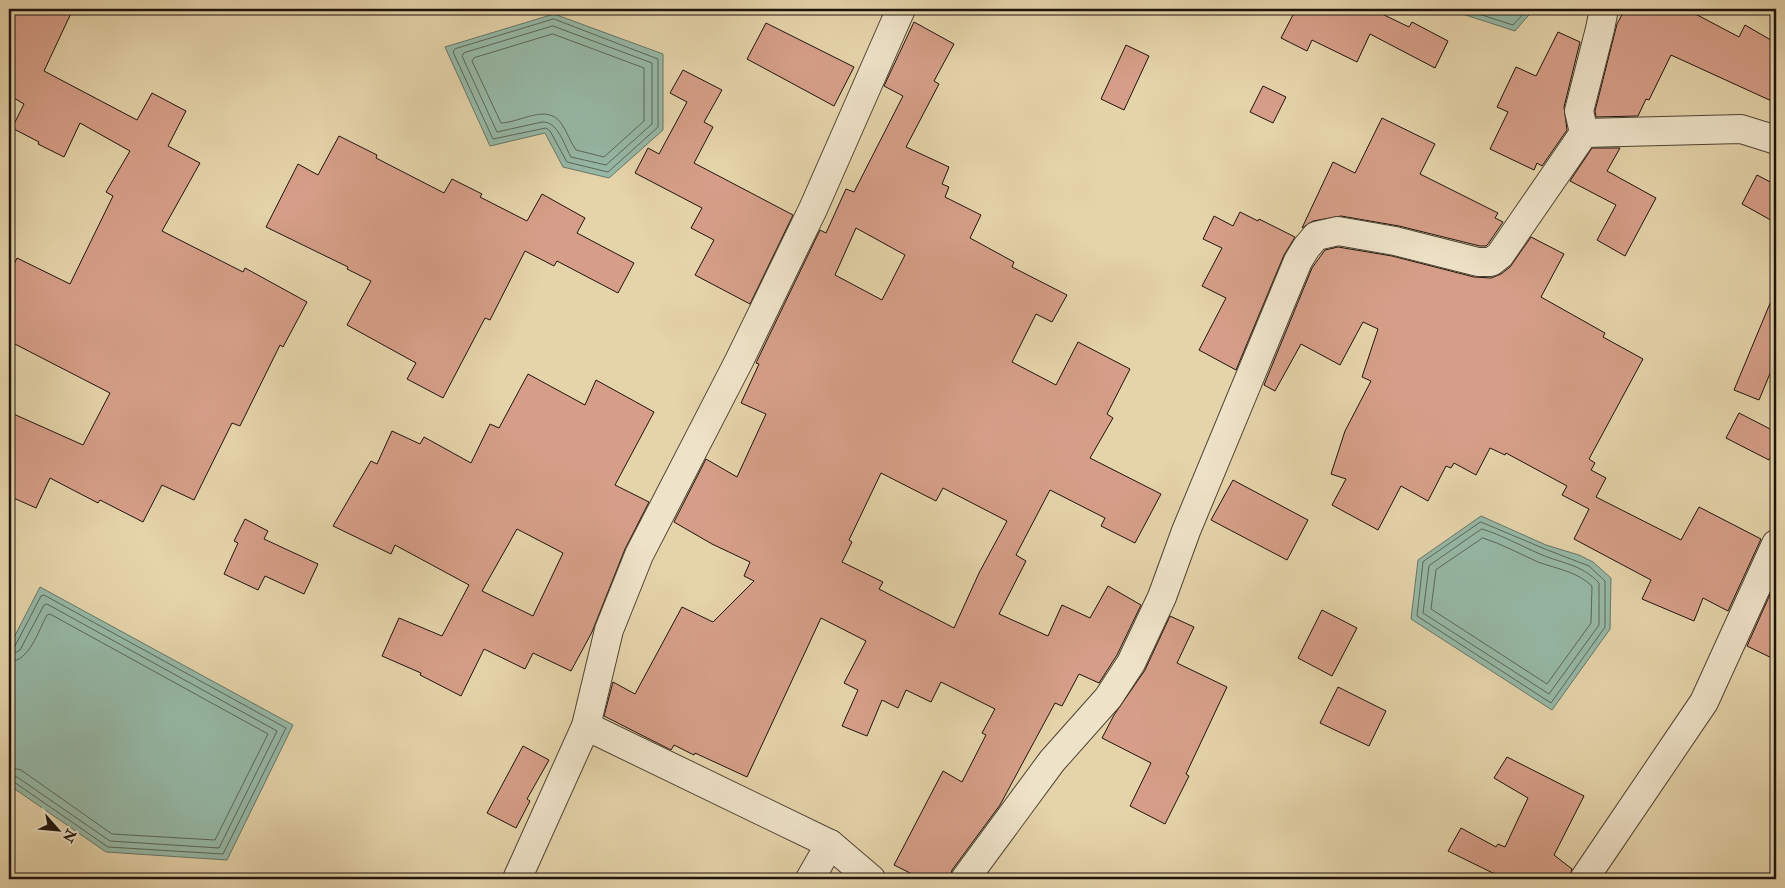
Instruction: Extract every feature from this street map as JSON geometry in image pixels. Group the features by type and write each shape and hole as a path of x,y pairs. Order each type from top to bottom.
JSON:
{"street":[{"path":"517,879 586,726 609,630 639,555 739,362 813,209 902,9"},
{"path":"965,879 1052,761 1108,698 1131,663 1162,597 1186,531 1298,261 1306,248 1316,236 1338,231 1395,241 1478,262 1491,262 1500,255 1584,133 1579,111 1604,9"},
{"path":"1584,133 1741,129 1776,140"},
{"path":"1584,879 1704,702 1776,544"},
{"path":"586,726 830,844 872,879"},
{"path":"810,879 830,844"}],"water":[{"path":"1447,9 1534,9 1515,31"},
{"path":"554,14 663,54 663,130 609,178 563,167 545,133 490,146 445,47"},
{"path":"1481,516 1546,545 1579,555 1593,562 1611,578 1610,629 1552,710 1411,619 1418,560"},
{"path":"40,587 293,725 227,860 106,852 9,785 9,647"}],"building":[{"path":"9,9 73,9 44,71 137,120 152,93 186,111 168,146 200,163 162,231 243,272 245,268 307,302 283,347 280,345 240,426 232,423 194,500 162,485 143,522 100,500 98,503 50,478 36,508 9,496 9,412 83,445 110,393 9,341 9,275 17,258 70,284 113,196 106,192 130,151 80,123 64,157 12,128 24,104 9,95"},
{"path":"1296,9 1382,9 1380,13 1409,27 1412,22 1448,41 1435,68 1370,34 1357,62 1312,40 1307,51 1281,38"},
{"path":"1625,9 1686,9 1739,37 1745,25 1776,43 1776,103 1671,55 1649,100 1646,99 1638,116 1596,117 1595,111 1617,24"},
{"path":"914,22 954,44 934,81 939,84 906,147 949,167 942,184 949,187 945,197 981,215 970,238 1014,262 1012,267 1067,295 1052,322 1036,314 1012,362 1056,385 1078,342 1130,369 1107,414 1113,418 1090,458 1161,494 1135,543 1101,526 1105,518 1050,490 1016,555 1026,561 999,614 1048,636 1062,605 1090,618 1108,586 1141,605 1117,655 1099,683 1079,674 1062,706 1055,703 1000,805 952,870 950,879 922,879 894,865 943,771 962,782 986,735 982,733 995,709 941,682 931,702 906,690 898,708 882,700 867,736 842,726 858,690 844,683 866,641 821,618 747,777 674,745 671,750 604,716 613,682 635,694 682,607 713,622 754,581 744,576 750,562 712,544 674,522 706,459 737,477 766,414 741,403 759,364 756,363 820,230 826,233 846,189 854,192 903,96 884,86","holes":["856,228 905,255 882,300 835,275","881,473 936,501 943,488 1007,521 979,573 954,628 879,589 883,582 842,562 852,542 849,540"]},
{"path":"766,23 854,67 834,106 747,59"},
{"path":"1558,32 1580,42 1564,107 1567,130 1542,166 1537,163 1534,170 1490,149 1508,112 1497,107 1516,67 1536,76"},
{"path":"1126,45 1149,56 1124,110 1101,99"},
{"path":"683,70 722,90 704,122 713,127 694,163 793,215 750,304 695,275 714,240 691,228 702,208 635,173 648,148 659,154 687,102 670,93"},
{"path":"1263,86 1286,97 1273,123 1250,112"},
{"path":"1382,118 1435,144 1420,174 1498,213 1495,218 1503,222 1486,246 1399,226 1341,216 1313,221 1302,228 1333,162 1355,173"},
{"path":"339,136 377,155 376,158 444,193 452,179 482,194 480,197 527,221 542,194 585,218 577,233 634,263 618,293 557,261 554,266 525,251 490,320 485,318 443,398 407,379 416,363 347,325 371,281 347,269 348,267 266,227 298,164 318,175"},
{"path":"1592,148 1620,148 1607,171 1656,198 1625,256 1597,240 1616,205 1570,181"},
{"path":"1757,175 1776,185 1776,223 1742,204"},
{"path":"1240,212 1295,237 1284,255 1236,370 1199,350 1226,298 1202,286 1222,248 1203,239 1214,216 1233,226"},
{"path":"1531,237 1564,254 1541,297 1605,333 1603,337 1643,359 1589,459 1595,463 1591,470 1606,478 1596,497 1681,540 1699,507 1761,539 1728,611 1703,598 1694,621 1642,599 1651,580 1574,539 1589,509 1562,495 1567,486 1506,453 1505,455 1490,448 1476,475 1454,463 1451,468 1446,466 1428,501 1401,486 1378,530 1332,505 1346,479 1331,474 1345,431 1371,381 1362,377 1378,329 1363,322 1340,365 1301,344 1275,391 1264,385 1312,268 1325,250 1338,247 1392,256 1474,277 1491,278 1501,274 1510,267"},
{"path":"1776,289 1776,359 1759,400 1734,390"},
{"path":"528,374 585,405 596,380 654,412 615,485 649,502 625,549 592,632 571,671 533,653 525,669 484,649 461,696 420,675 421,673 382,656 399,618 442,636 469,585 395,545 391,554 333,526 371,461 377,464 392,431 420,444 424,437 471,463 490,424 499,428","holes":["517,529 563,553 533,616 482,591"]},
{"path":"1739,413 1776,432 1776,446 1769,460 1726,438"},
{"path":"1233,480 1308,520 1287,560 1211,520"},
{"path":"245,519 268,531 264,539 318,564 304,594 265,576 258,590 224,574 238,543 234,541"},
{"path":"1776,581 1776,660 1747,646"},
{"path":"1322,610 1357,628 1332,676 1298,658"},
{"path":"1170,616 1194,627 1177,663 1227,687 1186,774 1189,776 1165,824 1130,806 1151,763 1102,738 1114,715 1145,670"},
{"path":"1338,687 1386,711 1369,746 1320,723"},
{"path":"523,746 549,760 527,799 530,801 516,828 487,813"},
{"path":"1507,757 1584,796 1554,855 1572,869 1569,879 1505,879 1448,851 1461,828 1496,847 1498,844 1505,847 1528,798 1494,778"}]}
